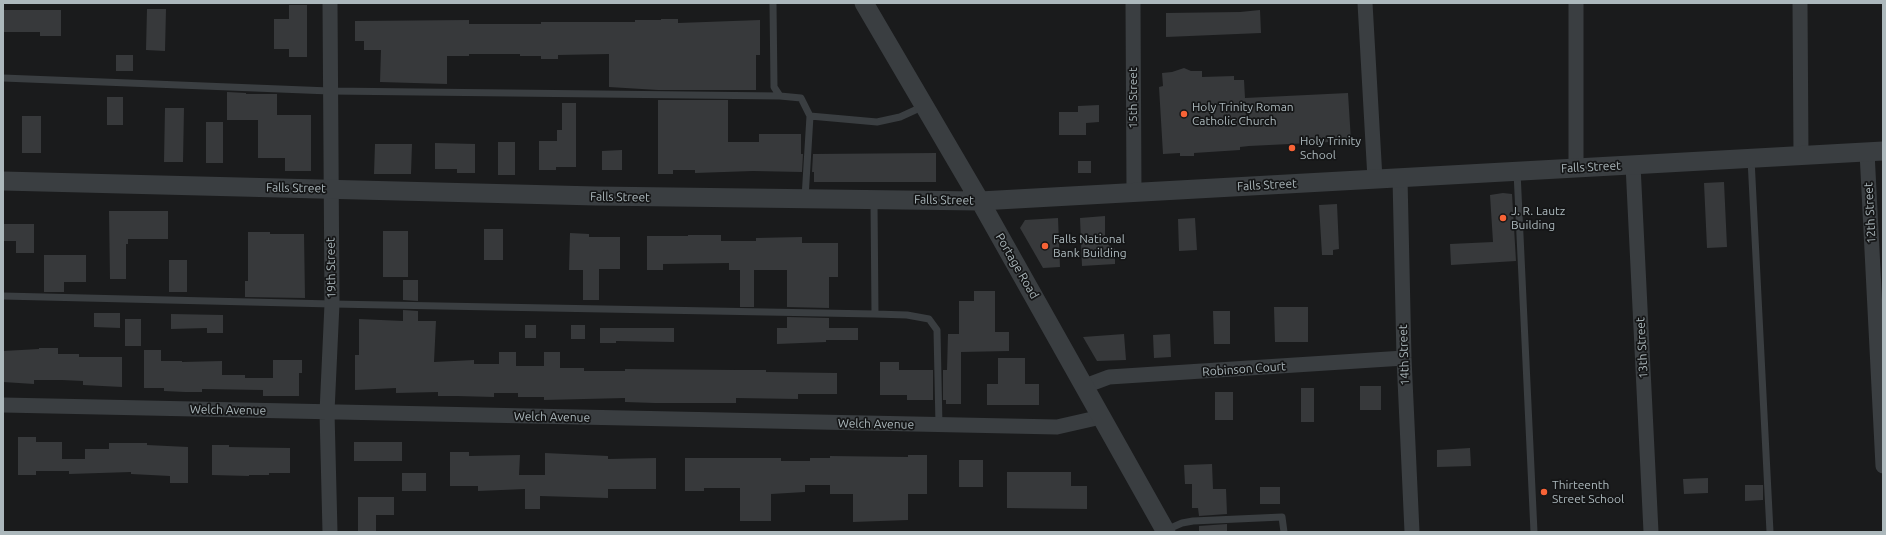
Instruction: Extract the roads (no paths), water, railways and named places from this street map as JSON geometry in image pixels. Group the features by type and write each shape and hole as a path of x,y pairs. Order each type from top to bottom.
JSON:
{"street":[{"name":"19th Street","path":"330,3 330,189 332,304 327,412 330,532"},
{"name":"Portage Road","path":"864,3 980,201 1166,531"},
{"name":"15th Street","path":"1133,3 1134,192"},
{"path":"1365,3 1375,179"},
{"path":"1576,3 1576,168"},
{"path":"1800,3 1801,156"},
{"name":"Falls Street","path":"3,181 596,196 805,200 874,199 980,201 1875,152"},
{"name":"12th Street","path":"1875,152 1883,466"},
{"name":"13th Street","path":"1633,165 1651,532"},
{"name":"14th Street","path":"1400,178 1404,358 1412,532"},
{"name":"Robinson Court","path":"1085,386 1109,377 1404,358"},
{"name":"Welch Avenue","path":"3,405 939,426 1057,427 1101,417"}],"lane":[{"path":"773,3 774,87 780,96"},
{"path":"3,78 330,91 780,96 801,98 810,116 805,200"},
{"path":"810,116 877,122 900,117 924,106"},
{"path":"1751,158 1770,532"},
{"path":"1517,171 1534,532"},
{"path":"874,199 875,314"},
{"path":"3,296 907,315 929,319 937,330 939,426"},
{"path":"1166,531 1182,523 1192,521 1282,517 1284,532"}],"place":[{"name":"Holy Trinity Roman Catholic Church","path":"1184,114"},
{"name":"Holy Trinity School","path":"1292,148"},
{"name":"J. R. Lautz Building","path":"1503,218"},
{"name":"Falls National Bank Building","path":"1045,246"},
{"name":"Thirteenth Street School","path":"1544,492"}]}
